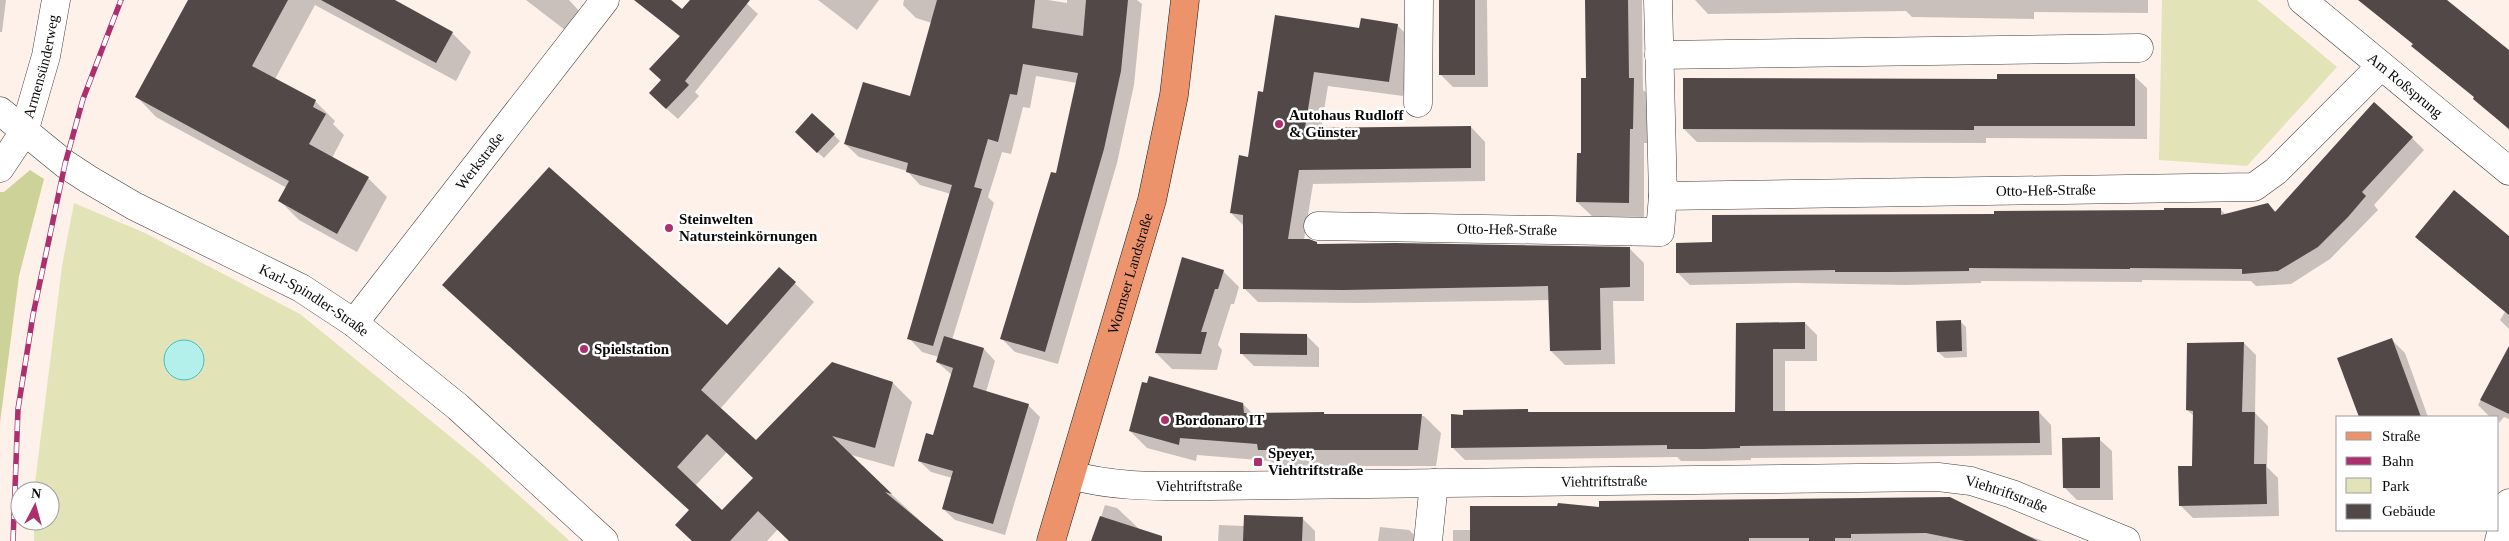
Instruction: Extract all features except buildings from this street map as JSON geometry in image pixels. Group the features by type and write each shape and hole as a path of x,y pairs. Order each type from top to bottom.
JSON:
{"main road":[{"name":"Wormser Landstraße","path":"1050,541 1071,475 1159,168 1174,95 1185,0"}],"street":[{"name":"Armensünderweg","path":"24,132 46,56 56,0"},
{"name":"Werkstraße","path":"354,323 606,0"},
{"path":"1418,103 1419,0"},
{"name":"Otto-Heß-Straße","path":"1318,226 1660,232 1663,196 1658,0"},
{"name":"Am Roßsprung","path":"2302,0 2509,172"},
{"path":"1659,55 2139,48"},
{"name":"Otto-Heß-Straße","path":"1663,196 2254,187 2276,171 2381,66"},
{"name":"Karl-Spindler-Straße","path":"0,111 65,164 126,202 301,288 354,323 458,407 604,541"},
{"path":"0,168 24,132"},
{"name":"Viehtriftstraße","path":"1071,475 1091,481 1127,485 1938,477 1971,481 2012,494 2126,541"},
{"path":"1428,541 1434,483"},
{"path":"2498,541 2509,503"}],"green space":[{"path":"2162,0 2257,0 2337,67 2247,166 2159,160"},
{"path":"30,170 44,179 19,276 0,423 0,192 4,192"},
{"path":"74,203 145,233 300,314 479,460 570,541 34,541 34,531 60,531 60,481 35,481 62,266"}],"water":[{"path":"188,340 195,343 201,349 204,360 203,368 195,377 188,380 180,380 173,377 165,368 164,356 167,349 176,341"}],"railway":[{"path":"13,541 18,409 33,315 65,164 83,99 121,0"}],"place":[{"name":"Autohaus Rudloff & Günster","path":"1279,124"},
{"name":"Steinwelten Natursteinkörnungen","path":"669,228"},
{"name":"Spielstation","path":"584,349"},
{"name":"Bordonaro IT","path":"1165,420"},
{"name":"Speyer, Viehtriftstraße","path":"1258,462"}]}
